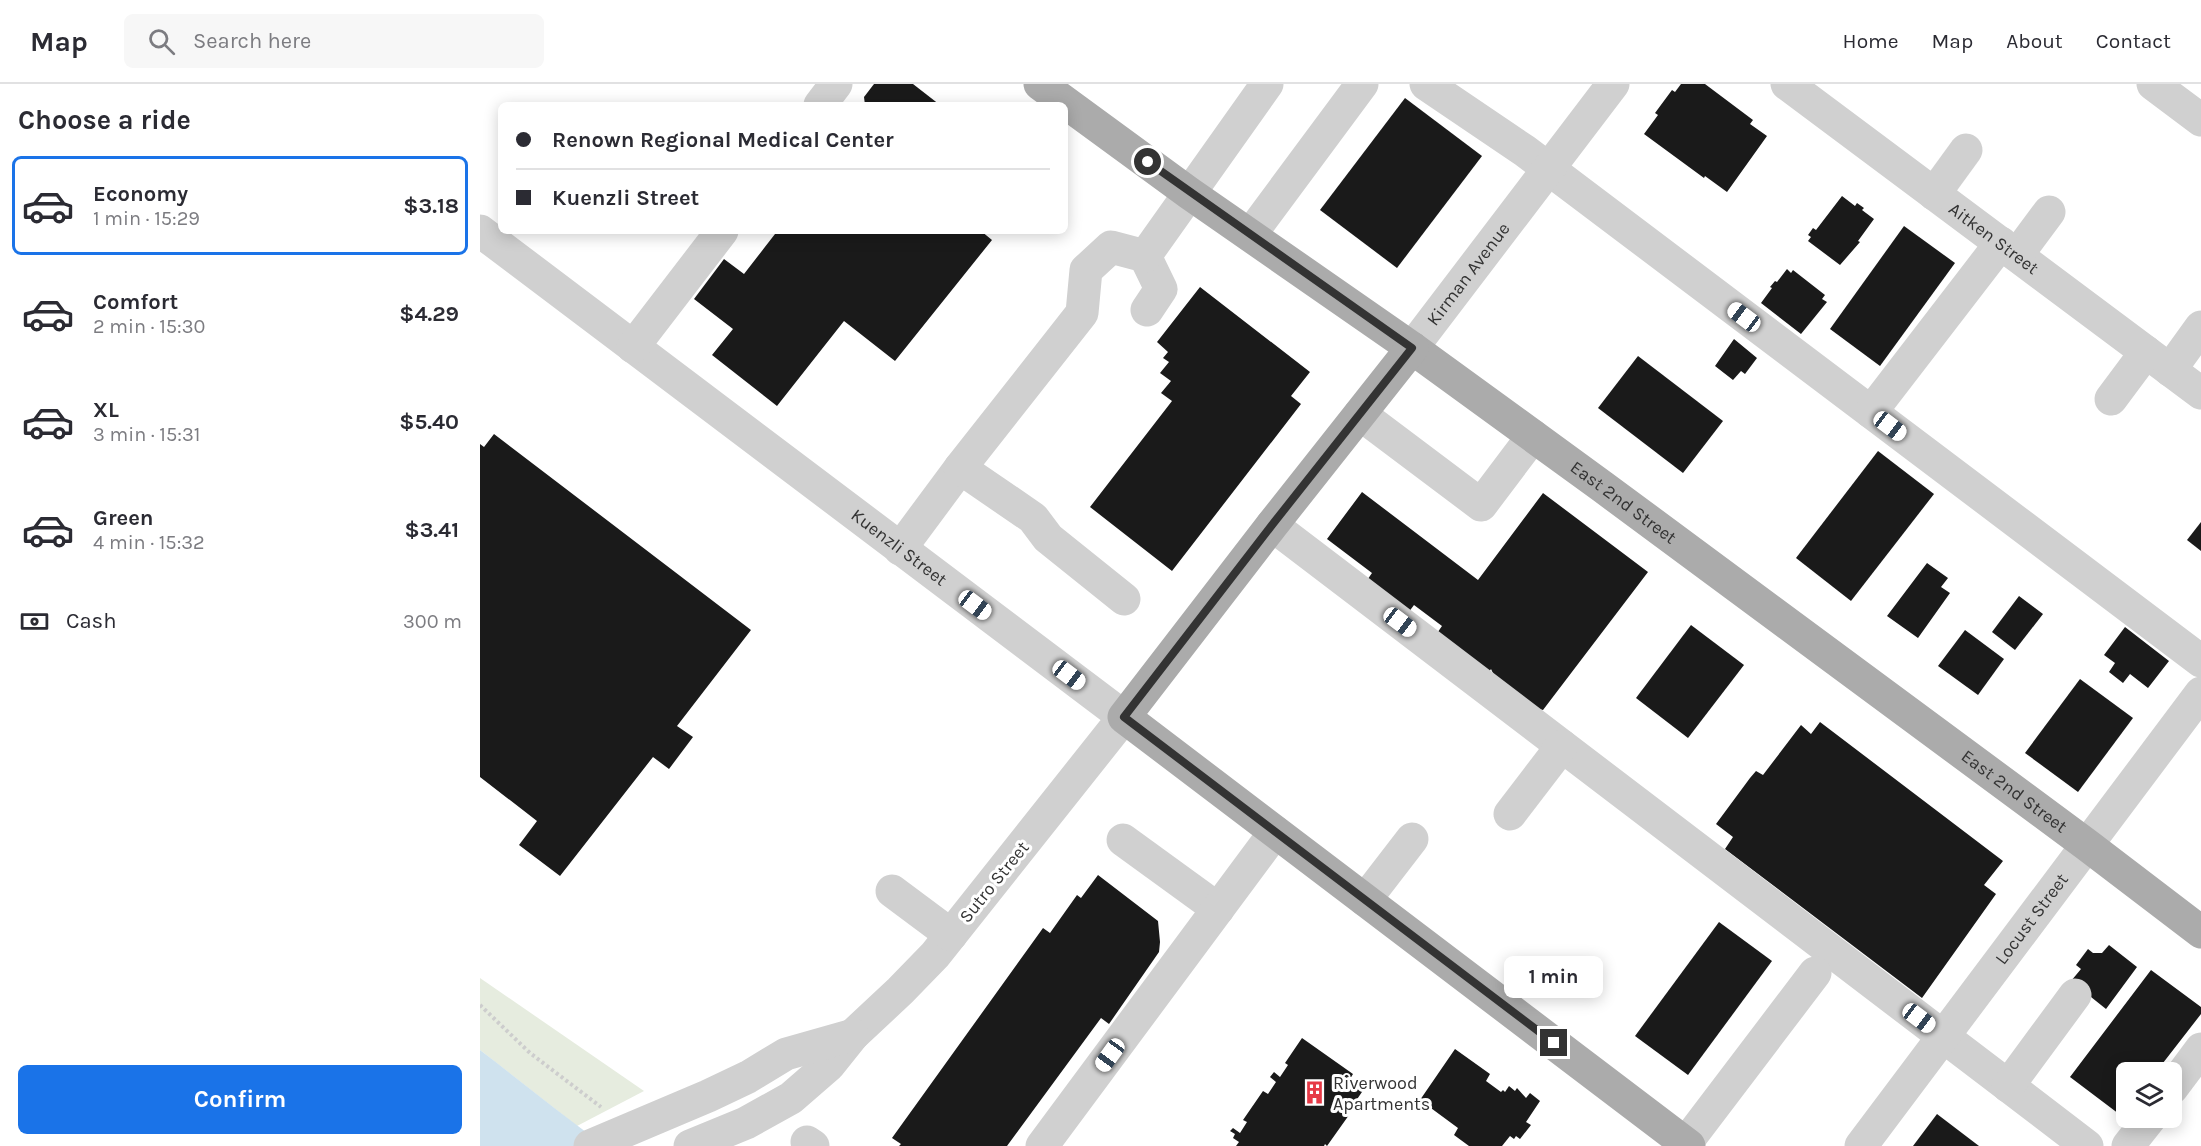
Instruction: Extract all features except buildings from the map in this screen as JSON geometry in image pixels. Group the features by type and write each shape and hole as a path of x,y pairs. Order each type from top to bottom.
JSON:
{"main road":[{"name":"East 2nd Street","path":"1040,84 1065,102"},
{"name":"East 2nd Street","path":"1068,104 1189,193 1412,348 1533,436 2087,845 2201,932"},
{"name":"Kirman Avenue","path":"1124,717 1412,348"},
{"name":"Kuenzli Street","path":"1124,717 1687,1145"}],"street":[{"path":"822,102 836,84"},
{"path":"1145,256 1267,84"},
{"path":"1250,235 1362,84"},
{"path":"1426,84 1548,169 2201,661"},
{"name":"Kirman Avenue","path":"1412,348 1612,84"},
{"name":"Aitken Street","path":"1787,84 2201,393"},
{"path":"2152,84 2192,103"},
{"path":"1934,194 1966,150"},
{"path":"1871,412 2009,249 2049,212"},
{"name":"Kuenzli Street","path":"480,231 1124,717"},
{"path":"633,347 720,234"},
{"path":"900,549 960,468 1082,313 1086,270 1111,247 1145,256 1161,289 1147,310"},
{"path":"2111,399 2201,327"},
{"path":"1360,414 1481,505 1533,436"},
{"path":"960,468 1034,518 1048,538 1124,599"},
{"path":"1272,525 2087,1146"},
{"name":"Locust Street","path":"1861,1146 2201,693"},
{"name":"Sutro Street","path":"690,1146 746,1123 791,1098 829,1065 853,1035 900,991 951,935 1124,717"},
{"path":"1510,814 1562,746"},
{"path":"1042,1146 1275,832"},
{"path":"1365,900 1412,839"},
{"path":"1123,840 1218,909"},
{"path":"892,891 951,935"},
{"path":"1687,1145 1815,973"},
{"path":"2008,1086 2075,995"},
{"name":"Sutro Street","path":"591,1146 708,1096 748,1077 786,1054 853,1035"},
{"path":"2182,1075 2201,1049"},
{"path":"2128,1146 2142,1128"}],"path":[{"path":"480,1005 530,1053 605,1110"}],"shaded area":[{"path":"480,978 644,1091 577,1126 480,1050"}],"water":[{"path":"480,1050 558,1110 605,1146 480,1146"}],"place":[{"name":"Riverwood Apartments","path":"1315,1093"}],"route":[{"path":"1148,162 1412,348 1124,717 1554,1043"}]}
